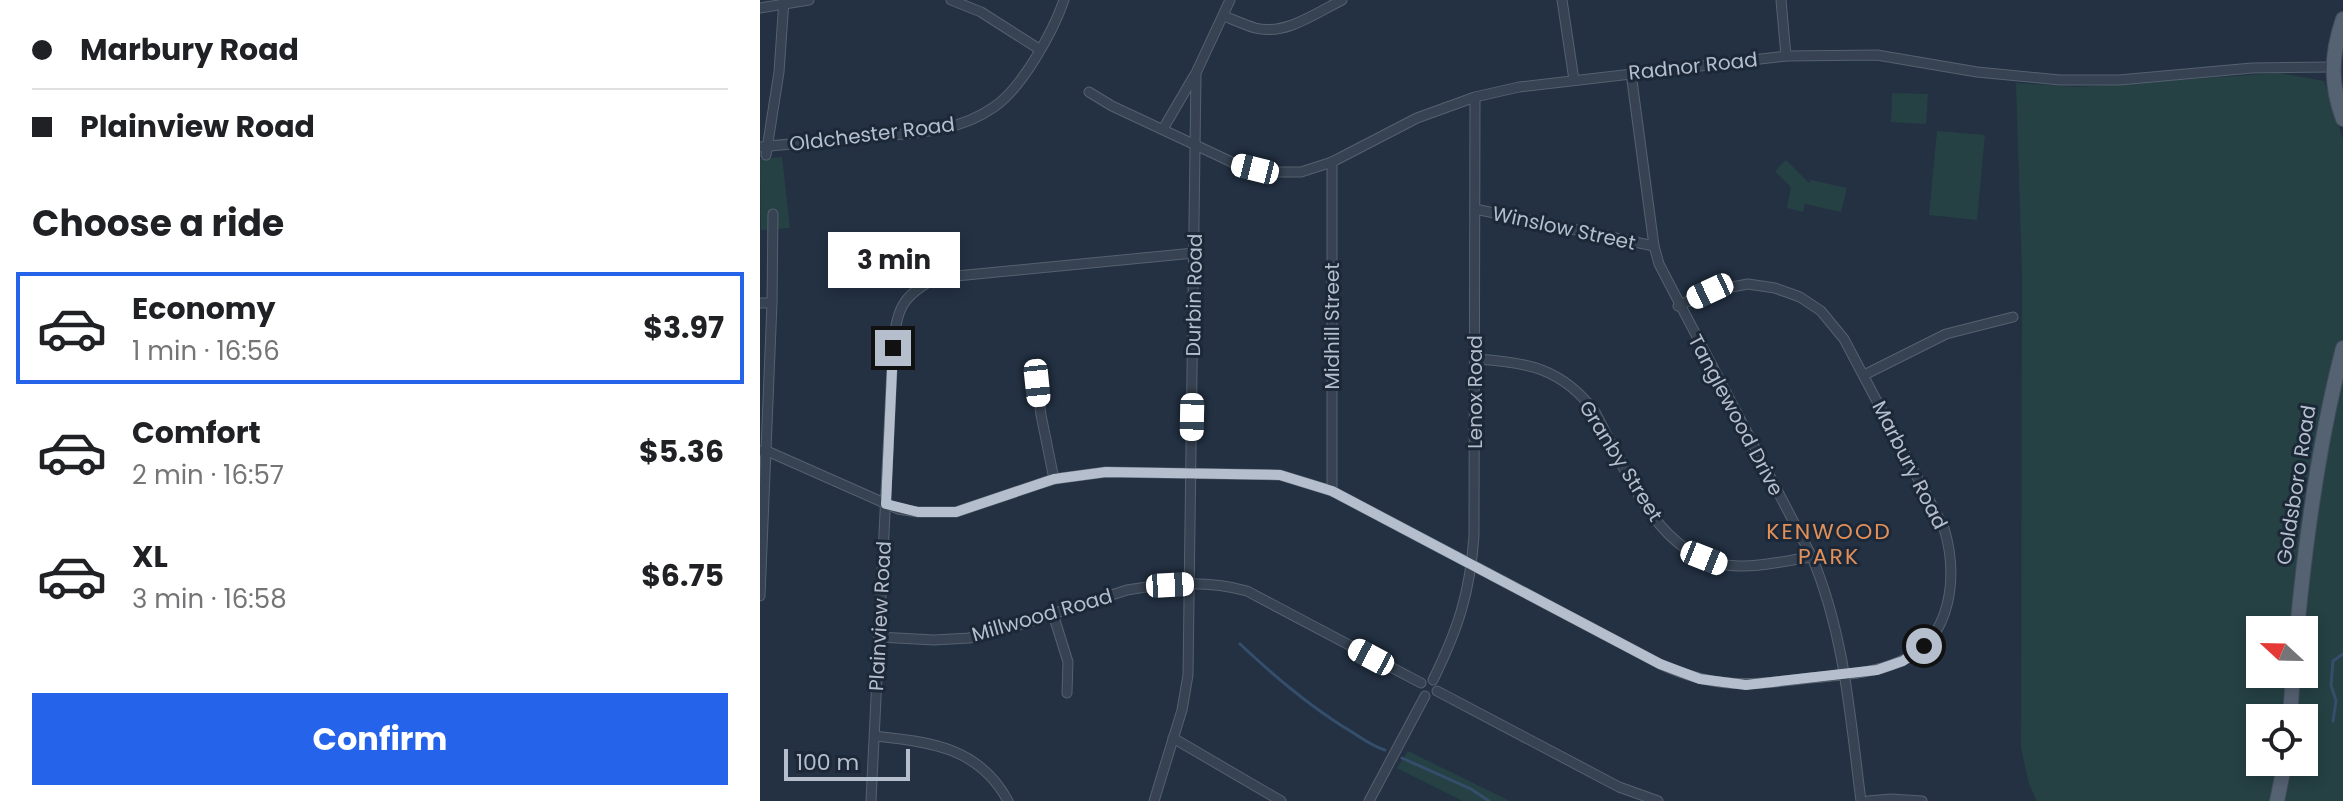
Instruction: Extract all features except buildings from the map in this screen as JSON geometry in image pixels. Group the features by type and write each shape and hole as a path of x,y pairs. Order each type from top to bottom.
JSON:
{"main road":[{"path":"2343,19 2340,42 2331,67 2343,119"},
{"name":"Goldsboro Road","path":"2299,616 2313,490 2328,406 2343,348"},
{"path":"2277,801 2282,776"}],"street":[{"path":"760,8 809,0"},
{"path":"951,0 981,12 1039,49"},
{"name":"Oldchester Road","path":"764,149 943,130 962,124 997,106 1016,86 1064,0"},
{"name":"Durbin Road","path":"1163,129 1196,73 1230,0"},
{"path":"1224,16 1268,29 1289,26 1342,0"},
{"path":"1562,0 1574,80"},
{"path":"1781,0 1786,56"},
{"path":"764,149 779,72 784,2"},
{"name":"Radnor Road","path":"1089,92 1238,165 1271,172 1301,172 1332,162 1417,118 1475,97 1519,87 1786,56 1877,55 1977,72 2060,80 2119,80 2252,68 2331,67"},
{"name":"Durbin Road","path":"1154,801 1188,675 1196,73"},
{"name":"Tanglewood Drive","path":"1631,73 1659,264 1678,306 1812,557 1835,619 1861,801"},
{"name":"Lenox Road","path":"1433,680 1456,632 1472,564 1475,97"},
{"name":"Midhill Street","path":"1332,162 1332,491"},
{"name":"Winslow Street","path":"1475,209 1654,246"},
{"path":"760,596 773,214"},
{"name":"Plainview Road","path":"871,801 896,319 904,301 914,289 936,278 1194,253"},
{"name":"Marbury Road","path":"763,451 886,504 918,512 956,512 1054,479 1106,472 1280,475 1332,491 1660,664 1700,679 1746,685 1877,670 1903,661 1924,646 1942,620 1950,598 1952,573 1944,528 1864,375 1831,321 1810,304 1787,292 1748,284 1722,287 1678,306"},
{"path":"760,303 772,303"},
{"path":"1864,375 1946,334 2013,317"},
{"name":"Granby Street","path":"1475,359 1529,364 1550,372 1585,398 1651,514 1669,536 1689,551 1719,564 1739,566 1812,557"},
{"path":"1037,383 1054,479"},
{"name":"Millwood Road","path":"879,637 969,638 1127,590 1222,584 1247,591 1421,683"},
{"path":"1053,614 1068,662 1067,693"},
{"path":"1425,696 1420,689 1425,679 1433,680 1437,691"},
{"path":"1425,696 1437,691"},
{"path":"1437,691 1619,787 1658,801"},
{"path":"1369,801 1425,696"},
{"path":"875,736 926,741 947,747 979,765 992,777 1008,801"},
{"path":"1173,738 1281,801"},
{"path":"1868,801 1922,801"}],"green space":[{"path":"2279,73 2324,81 2343,139 2343,801 2037,801 2029,784 2021,748 2022,273 2016,83 2077,87"},
{"path":"1892,93 1928,94 1926,124 1891,122"},
{"path":"1937,131 1985,135 1977,220 1929,215"},
{"path":"782,157 790,228 761,230 760,159"},
{"path":"1786,160 1809,183 1811,180 1847,188 1841,212 1805,204 1803,212 1787,208 1791,187 1775,171"},
{"path":"1408,751 1510,801 1463,801 1397,768"}],"waterway":[{"path":"1240,644 1307,702 1364,740 1385,750"},
{"path":"2333,721 2336,701 2331,685 2333,661 2343,654"},
{"path":"1402,758 1471,789 1489,801"}],"district":[{"name":"KENWOOD PARK","path":"1829,544"}],"route":[{"path":"893,348 886,504 898,509 956,512 1054,479 1106,472 1280,475 1332,491 1660,664 1700,679 1746,685 1877,670 1903,661 1924,646"}]}
